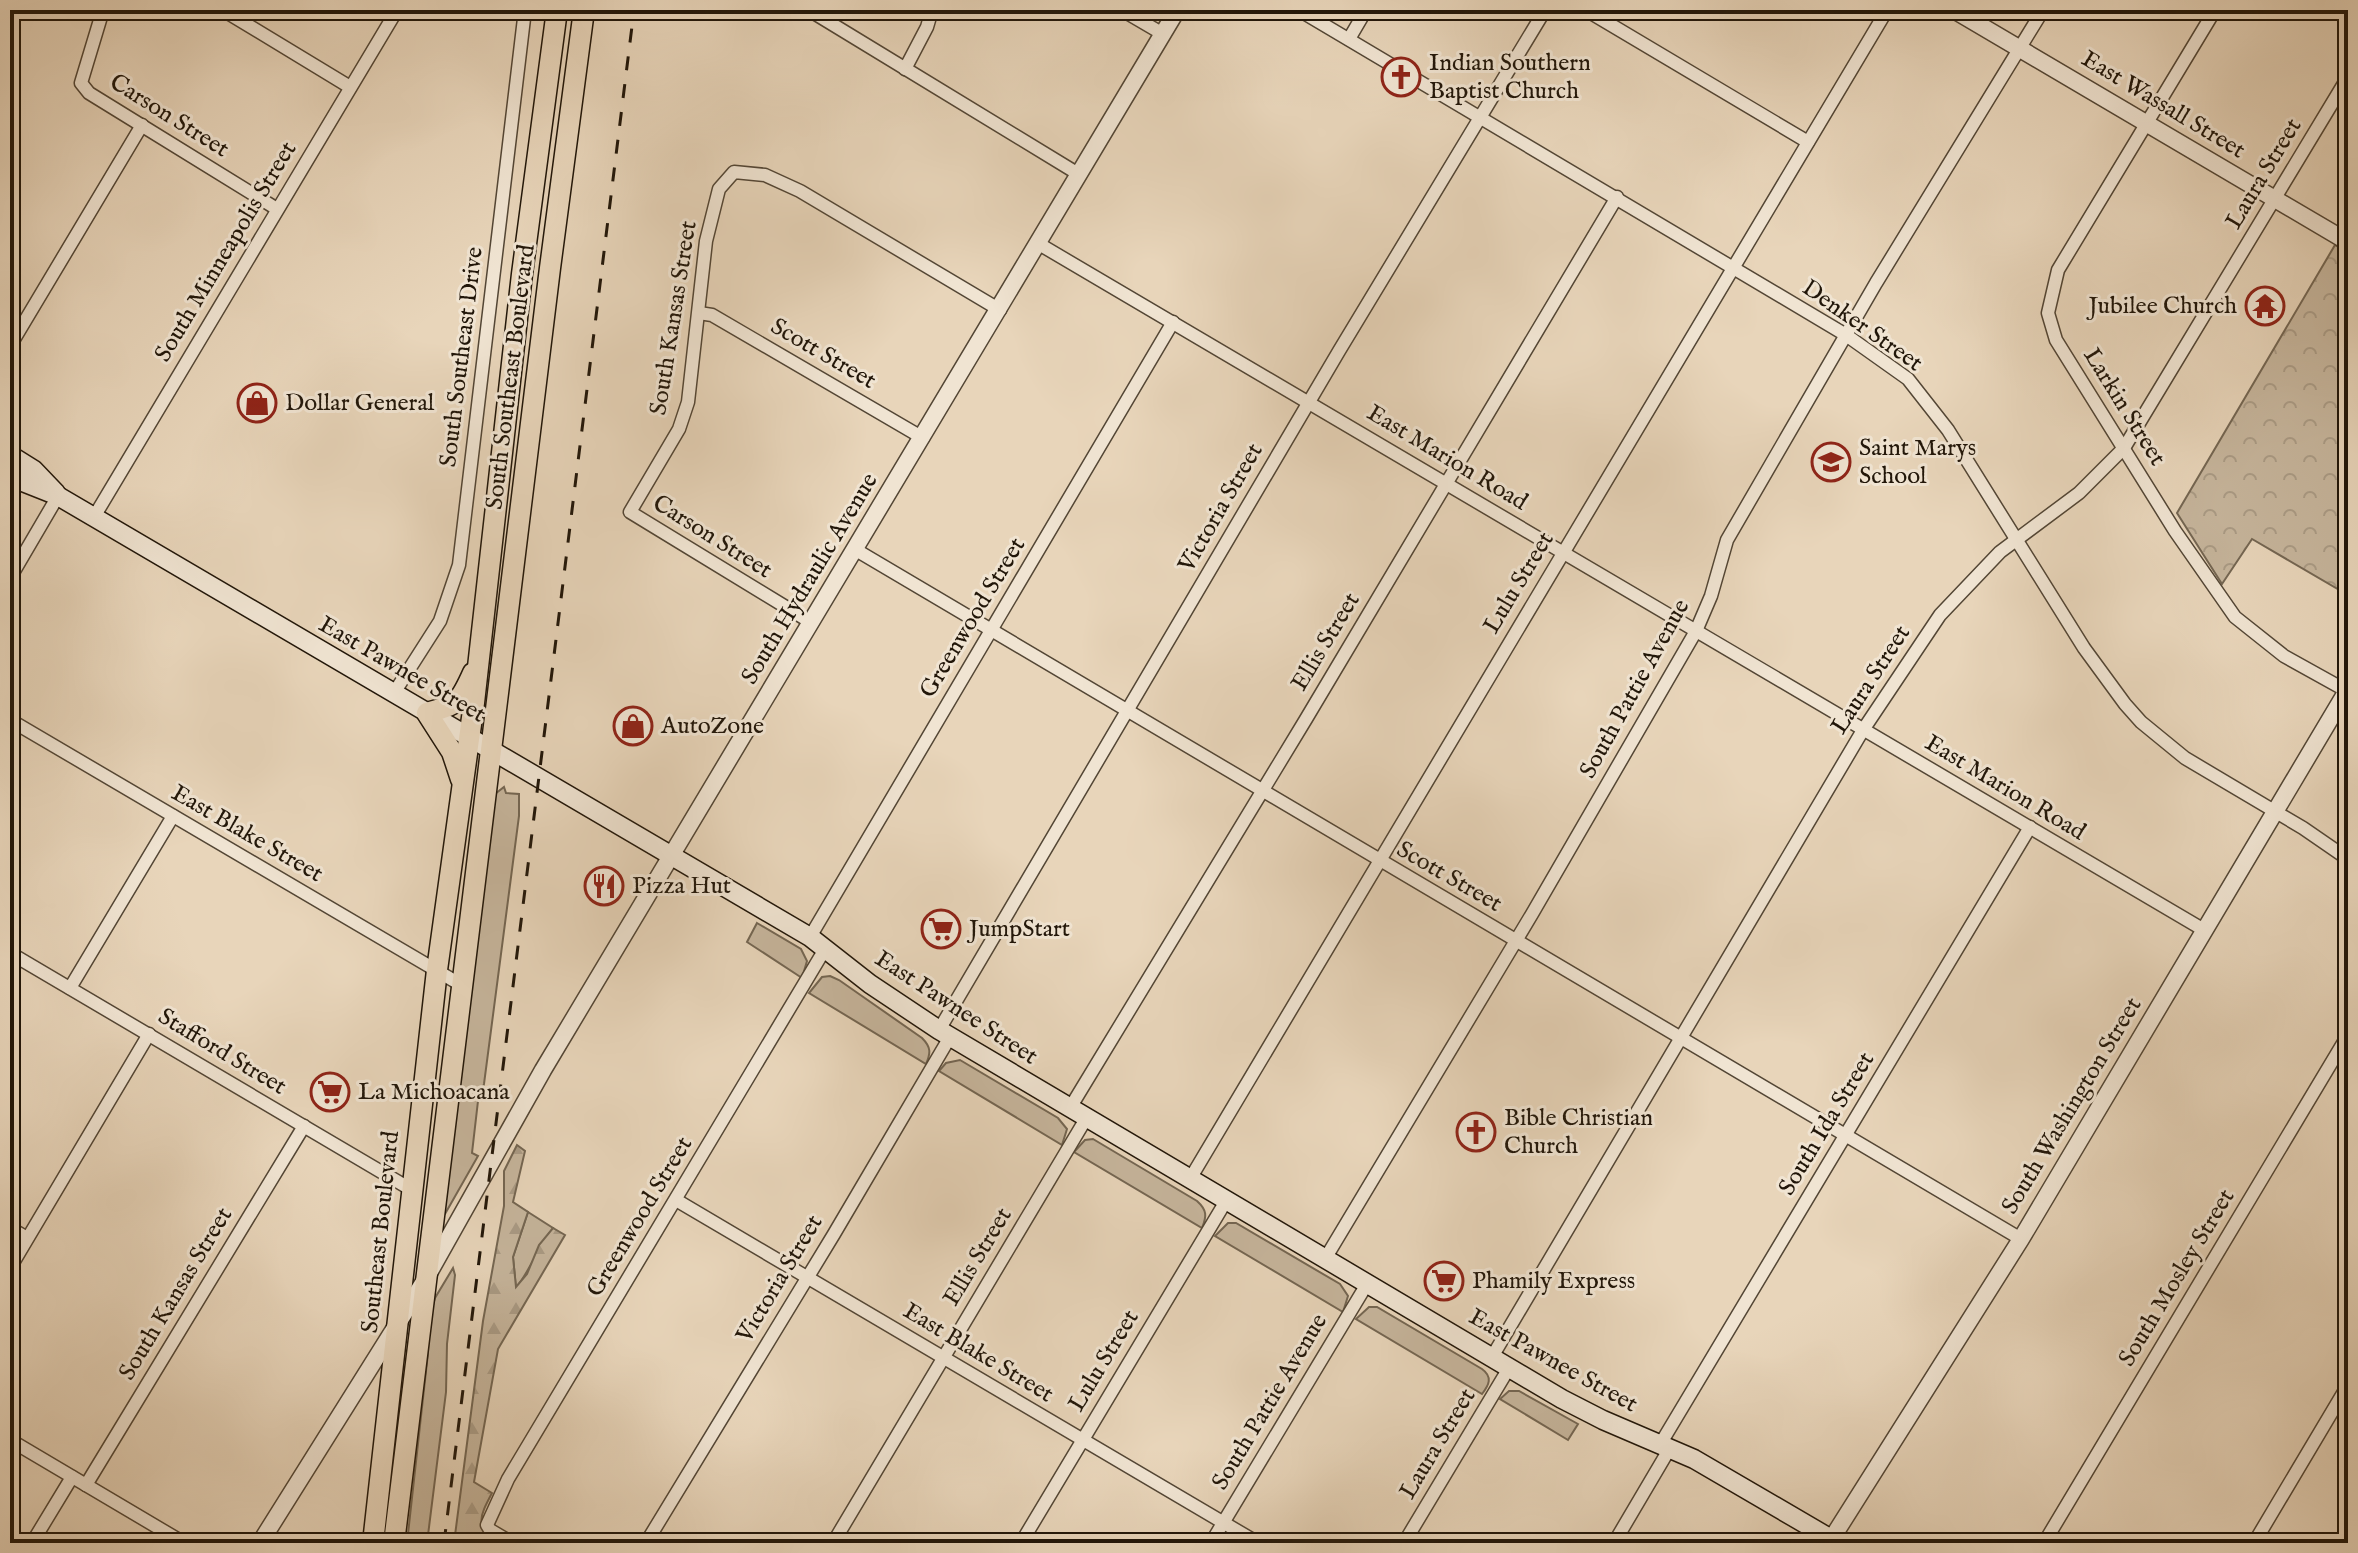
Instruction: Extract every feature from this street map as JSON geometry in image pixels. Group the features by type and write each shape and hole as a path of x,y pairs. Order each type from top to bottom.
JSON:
{"main road":[{"name":"South Southeast Boulevard","path":"470,738 522,274 557,10"},
{"name":"South Southeast Boulevard","path":"491,750 584,10"},
{"name":"East Pawnee Street","path":"10,455 34,470 58,496"},
{"name":"East Pawnee Street","path":"10,477 58,496 672,854 810,937 870,984 944,1034 1509,1368 1603,1420 1666,1446 1833,1542"},
{"path":"463,788 452,752 427,713 455,704 464,693 479,658"},
{"name":"Southeast Boulevard","path":"373,1543 437,970 470,738"},
{"name":"Southeast Boulevard","path":"394,1543 491,750"}],"street":[{"name":"Carson Street","path":"103,10 81,83 89,93 277,209"},
{"path":"223,10 350,87"},
{"name":"South Minneapolis Street","path":"94,517 397,10"},
{"name":"South Southeast Drive","path":"394,693 440,621 459,565 525,10"},
{"path":"809,10 1080,175"},
{"path":"905,69 932,10"},
{"path":"1122,10 1163,34"},
{"name":"South Hydraulic Avenue","path":"260,1543 425,1280 543,1070 1177,10"},
{"name":"Denker Street","path":"1299,10 1846,335 1908,379 1948,430 2084,648 2125,704 2141,722 2185,758 2274,811"},
{"path":"1349,39 1366,10"},
{"name":"Victoria Street","path":"646,1543 807,1278 1127,712 1545,10"},
{"path":"1586,10 1808,142"},
{"name":"Lulu Street","path":"1190,1179 1887,10"},
{"name":"East Wassall Street","path":"1954,10 2348,242"},
{"name":"South Pattie Avenue","path":"1325,1259 1516,941 1696,631 1711,596 1727,540 1846,335 2043,10"},
{"name":"Larkin Street","path":"2215,10 2058,270 2048,313 2056,340 2175,531 2235,617 2284,656 2348,690"},
{"name":"Laura Street","path":"1492,1357 1863,730 1940,615 2000,552 2079,493 2124,448 2348,77"},
{"path":"10,346 142,125"},
{"name":"South Kansas Street","path":"630,512 679,429 688,402 706,241 719,189 734,172 765,175 800,191 1000,310"},
{"name":"Ellis Street","path":"1070,1108 1617,197"},
{"name":"East Marion Road","path":"1039,244 2204,930"},
{"name":"Scott Street","path":"699,313 712,315 923,438"},
{"name":"Greenwood Street","path":"810,937 1173,322"},
{"path":"10,578 58,496"},
{"name":"Carson Street","path":"630,512 812,623"},
{"name":"Scott Street","path":"856,550 2021,1239"},
{"name":"South Washington Street","path":"1833,1542 2021,1239 2348,690"},
{"name":"East Blake Street","path":"10,720 463,986"},
{"path":"2274,811 2348,859"},
{"path":"70,988 173,816"},
{"name":"South Ida Street","path":"1614,1543 1666,1446 1846,1135 2030,827"},
{"name":"Greenwood Street","path":"512,1543 487,1525 493,1509 825,949"},
{"name":"Stafford Street","path":"10,953 412,1190"},
{"path":"10,1268 149,1034"},
{"name":"South Mosley Street","path":"2044,1543 2348,1035"},
{"name":"Ellis Street","path":"833,1543 1087,1117"},
{"name":"South Kansas Street","path":"86,1485 304,1126"},
{"name":"East Blake Street","path":"676,1200 1258,1543"},
{"name":"Lulu Street","path":"1021,1543 1226,1201"},
{"path":"10,1228 27,1238"},
{"name":"South Pattie Avenue","path":"1211,1543 1367,1284"},
{"name":"Laura Street","path":"1404,1543 1509,1368"},
{"path":"2254,1543 2348,1385"},
{"path":"10,1440 184,1543"},
{"path":"32,1543 72,1477"}],"green space":[{"path":"2335,245 2348,253 2348,595 2252,539 2222,584 2177,513"},
{"path":"504,787 506,793 519,794 519,816 484,1084 478,1101 472,1153 478,1156 441,1216 495,794"},
{"path":"757,923 801,949 807,961 802,978 747,942"},
{"path":"830,976 922,1038 929,1050 926,1064 809,993 822,977"},
{"path":"960,1060 1058,1118 1067,1129 1062,1145 939,1071 946,1063"},
{"path":"1093,1139 1197,1201 1205,1213 1202,1228 1074,1152 1085,1140"},
{"path":"517,1145 525,1151 513,1202 528,1212 513,1257 516,1287 527,1274 539,1245 553,1228 565,1235 498,1349 474,1482 492,1493 482,1525 495,1543 454,1543 483,1321 504,1206 504,1171"},
{"path":"528,1212 553,1228 516,1288 513,1257"},
{"path":"1228,1223 1236,1223 1340,1284 1348,1296 1343,1312 1215,1236"},
{"path":"453,1268 446,1392 427,1543 407,1543 429,1320 435,1298"},
{"path":"1369,1307 1377,1307 1482,1369 1489,1381 1482,1394 1356,1319"},
{"path":"1509,1391 1519,1391 1578,1424 1568,1440 1500,1399"}],"railway":[{"path":"444,1543 634,10"}],"place":[{"name":"Indian Southern Baptist Church","path":"1401,77"},
{"name":"Jubilee Church","path":"2265,306"},
{"name":"Dollar General","path":"257,403"},
{"name":"Saint Marys School","path":"1831,462"},
{"name":"AutoZone","path":"633,726"},
{"name":"Pizza Hut","path":"604,886"},
{"name":"JumpStart","path":"941,929"},
{"name":"La Michoacana","path":"330,1092"},
{"name":"Bible Christian Church","path":"1476,1132"},
{"name":"Phamily Express","path":"1444,1281"}]}
